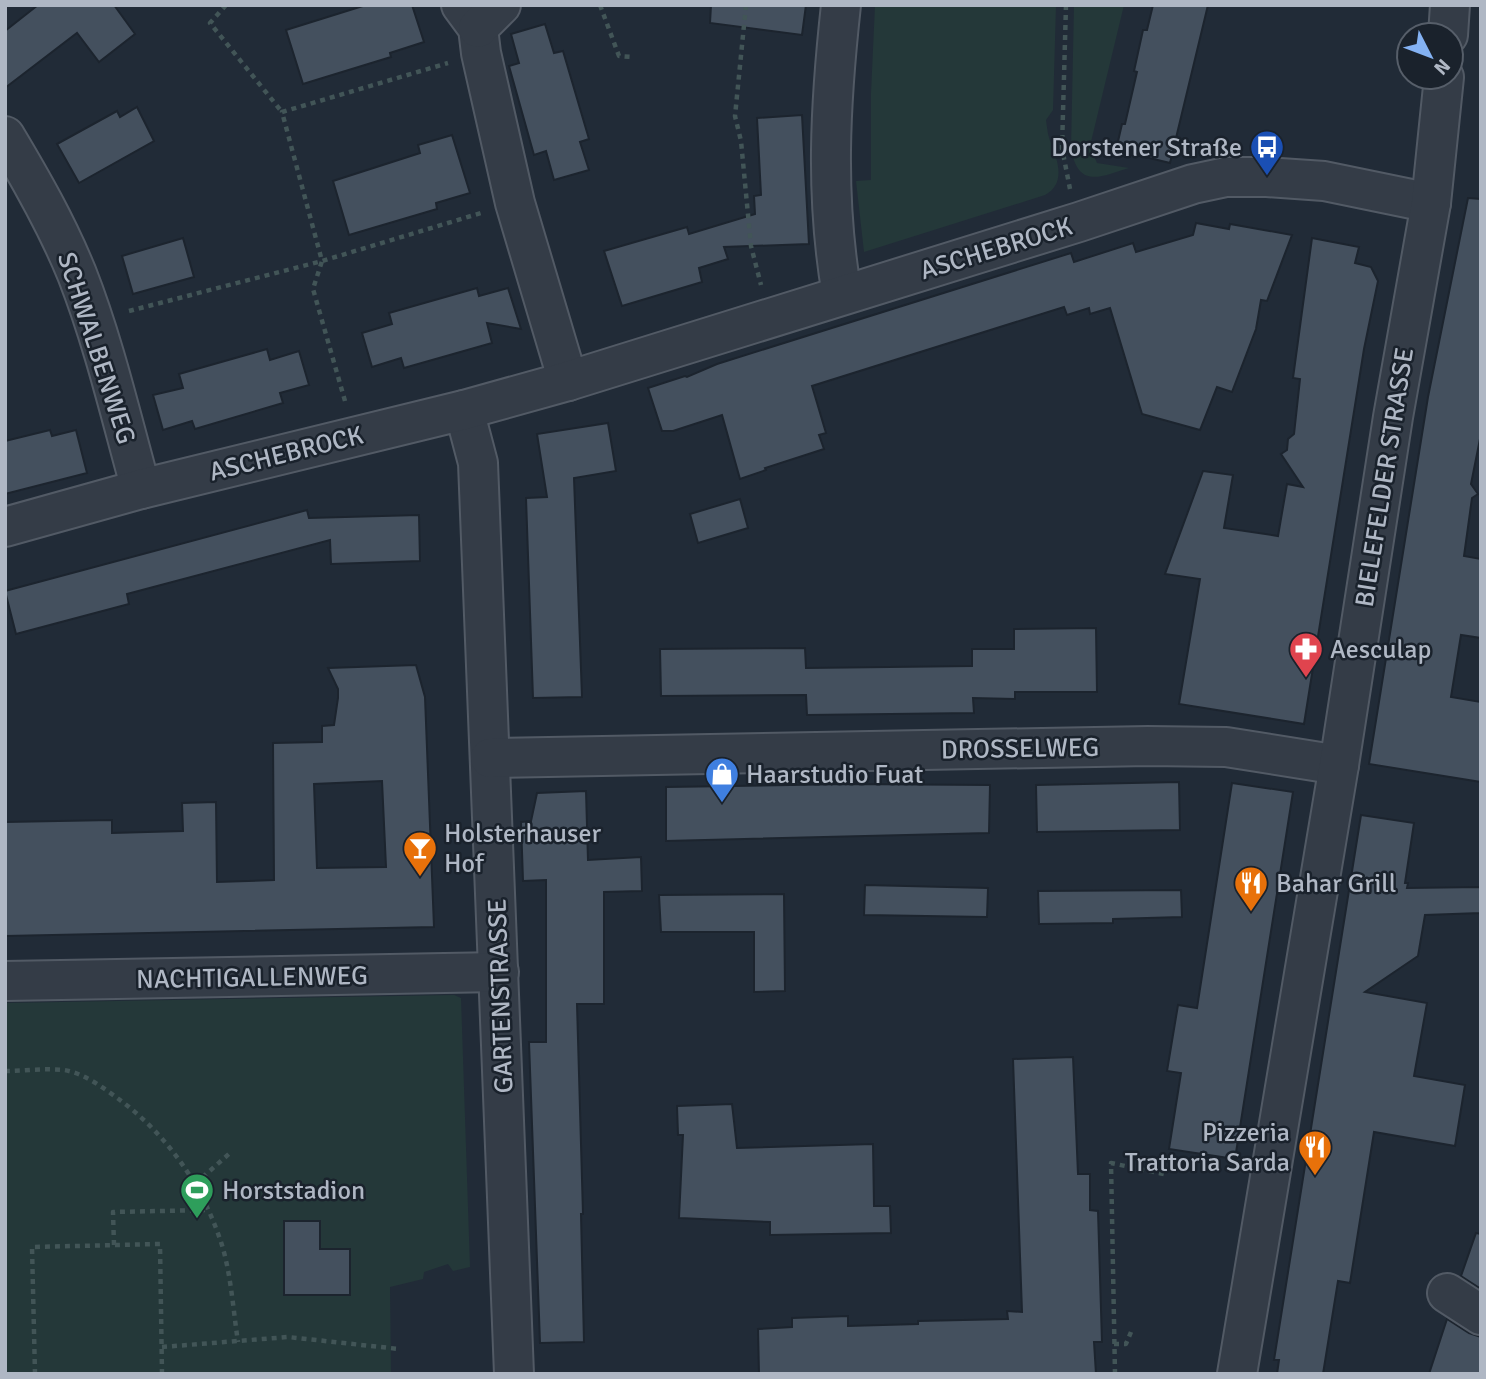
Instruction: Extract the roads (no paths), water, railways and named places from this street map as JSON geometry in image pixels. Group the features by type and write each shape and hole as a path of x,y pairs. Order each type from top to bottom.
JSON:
{"street":[{"path":"841,5 832,81 829,165 836,260 842,295"},
{"path":"480,23 515,203 568,381"},
{"name":"BIELEFELDER STRASSE","path":"1237,1374 1431,203 1443,91"},
{"name":"SCHWALBENWEG","path":"5,136 57,227 94,320 141,489"},
{"name":"ASCHEBROCK","path":"5,527 141,489 464,410 568,381 770,320 1193,184 1226,177 1324,181 1431,203"},
{"name":"GARTENSTRASSE","path":"464,410 478,463 514,1374"},
{"name":"DROSSELWEG","path":"490,758 1148,746 1226,747 1339,765"},
{"name":"NACHTIGALLENWEG","path":"5,981 499,972"},
{"path":"1447,1293 1481,1315"}],"place":[{"name":"Dorstener Straße","path":"1267,177"},
{"name":"Aesculap","path":"1306,679"},
{"name":"Haarstudio Fuat","path":"722,804"},
{"name":"Holsterhauser Hof","path":"420,878"},
{"name":"Bahar Grill","path":"1251,913"},
{"name":"Pizzeria Trattoria Sarda","path":"1315,1177"},
{"name":"Horststadion","path":"197,1220"}]}
